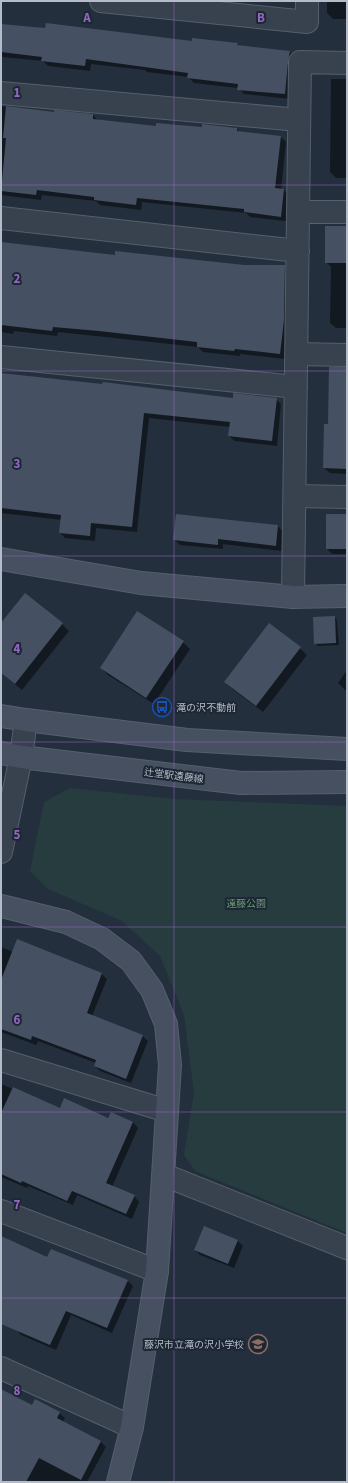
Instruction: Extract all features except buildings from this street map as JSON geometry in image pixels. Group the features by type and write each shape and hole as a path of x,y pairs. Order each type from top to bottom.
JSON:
{"street":[{"path":"101,1 307,22 307,1"},
{"path":"294,597 300,62 347,63"},
{"path":"1,93 300,120"},
{"path":"298,212 347,212"},
{"path":"1,218 298,251"},
{"path":"296,354 347,355"},
{"path":"1,357 296,387"},
{"path":"295,496 347,497"},
{"path":"1,559 141,583 294,597 347,596"},
{"path":"1,716 187,740 347,749"},
{"path":"1,852 11,755 26,720"},
{"name":"辻堂駅遠藤線","path":"11,755 241,783 347,782"},
{"path":"1,906 66,922 102,939 131,961 152,990 166,1024 170,1065 157,1271 132,1427 118,1482"},
{"path":"1,1060 167,1111"},
{"path":"164,1175 347,1248"},
{"path":"1,1210 157,1271"},
{"path":"1,1368 132,1427"}],"green space":[{"name":"遠藤公園","path":"70,788 174,799 347,806 347,1233 195,1171 184,1155 194,1093 184,1015 160,956 122,921 48,889 30,871 44,802"}],"place":[{"name":"滝の沢不動前","path":"162,707"},
{"name":"藤沢市立滝の沢小学校","path":"258,1344"}]}
